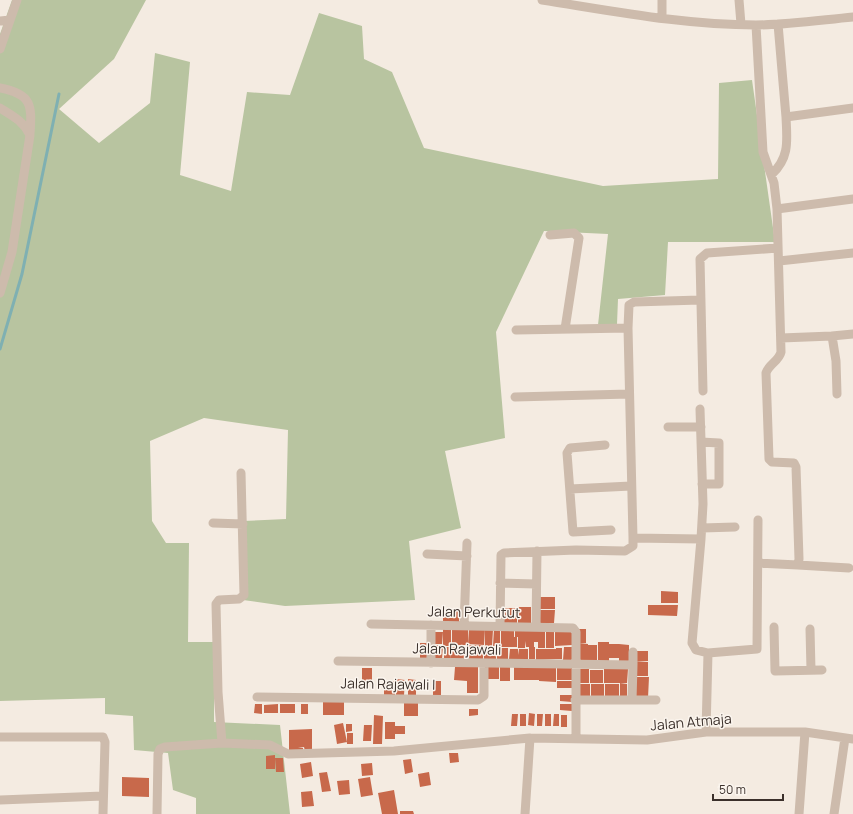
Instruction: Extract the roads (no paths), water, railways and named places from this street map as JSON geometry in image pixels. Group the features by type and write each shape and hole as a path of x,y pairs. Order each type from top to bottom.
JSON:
{"street":[{"path":"0,49 17,0"},
{"path":"542,0 558,1 662,18 756,25 853,17"},
{"path":"662,0 662,18"},
{"path":"739,0 741,24"},
{"path":"0,21 10,20"},
{"path":"772,174 785,158 787,140 778,24"},
{"path":"756,25 763,152 772,174 777,209 779,261 780,356 766,372 769,459 772,462 794,463 796,467 798,565"},
{"path":"0,88 20,94 31,105 30,135 12,252 0,293"},
{"path":"0,108 19,120 26,127 30,135"},
{"path":"786,117 853,108"},
{"path":"777,209 853,199"},
{"path":"550,235 574,233 579,238 565,329"},
{"path":"703,391 699,263 703,255 707,253 778,248"},
{"path":"779,261 853,253"},
{"path":"500,626 501,555 504,553 537,551 626,551 633,546 628,308 631,303 700,300"},
{"path":"516,330 628,328"},
{"path":"781,338 853,334"},
{"path":"832,336 836,361 837,394"},
{"path":"515,398 629,394"},
{"path":"700,409 702,528 692,643 696,650 708,653 775,649"},
{"path":"668,427 701,427"},
{"path":"701,442 719,443 719,484 702,484"},
{"path":"605,445 567,450 573,532 611,530"},
{"path":"222,743 218,692 216,604 219,600 239,599 244,595 241,473"},
{"path":"570,489 631,486"},
{"path":"757,649 758,520"},
{"path":"213,523 243,524"},
{"path":"702,528 735,527"},
{"path":"633,538 701,539"},
{"path":"464,626 467,543"},
{"path":"536,626 537,551"},
{"path":"427,554 467,556"},
{"path":"758,562 849,568"},
{"path":"500,583 536,584"},
{"name":"Jalan Perkutut","path":"371,624 571,627 575,630 575,664"},
{"path":"431,626 431,663"},
{"path":"774,627 775,671 822,670"},
{"path":"810,629 811,670"},
{"path":"632,700 633,652"},
{"path":"706,732 708,653"},
{"name":"Jalan Rajawali","path":"338,662 633,665"},
{"name":"Jalan Rajawali I","path":"257,697 478,700 484,696 484,663"},
{"path":"575,664 576,738"},
{"path":"575,700 656,700"},
{"name":"Jalan Atmaja","path":"157,814 158,754 160,749 164,747 222,743 270,745 288,754 394,751 530,738 647,740 706,732 805,732 849,738"},
{"path":"799,814 805,732"},
{"path":"0,737 103,737 105,742 103,814"},
{"path":"525,814 530,738"},
{"path":"834,814 849,738"},
{"path":"0,800 103,796"}],"waterway":[{"path":"0,349 22,274 59,94"}]}
